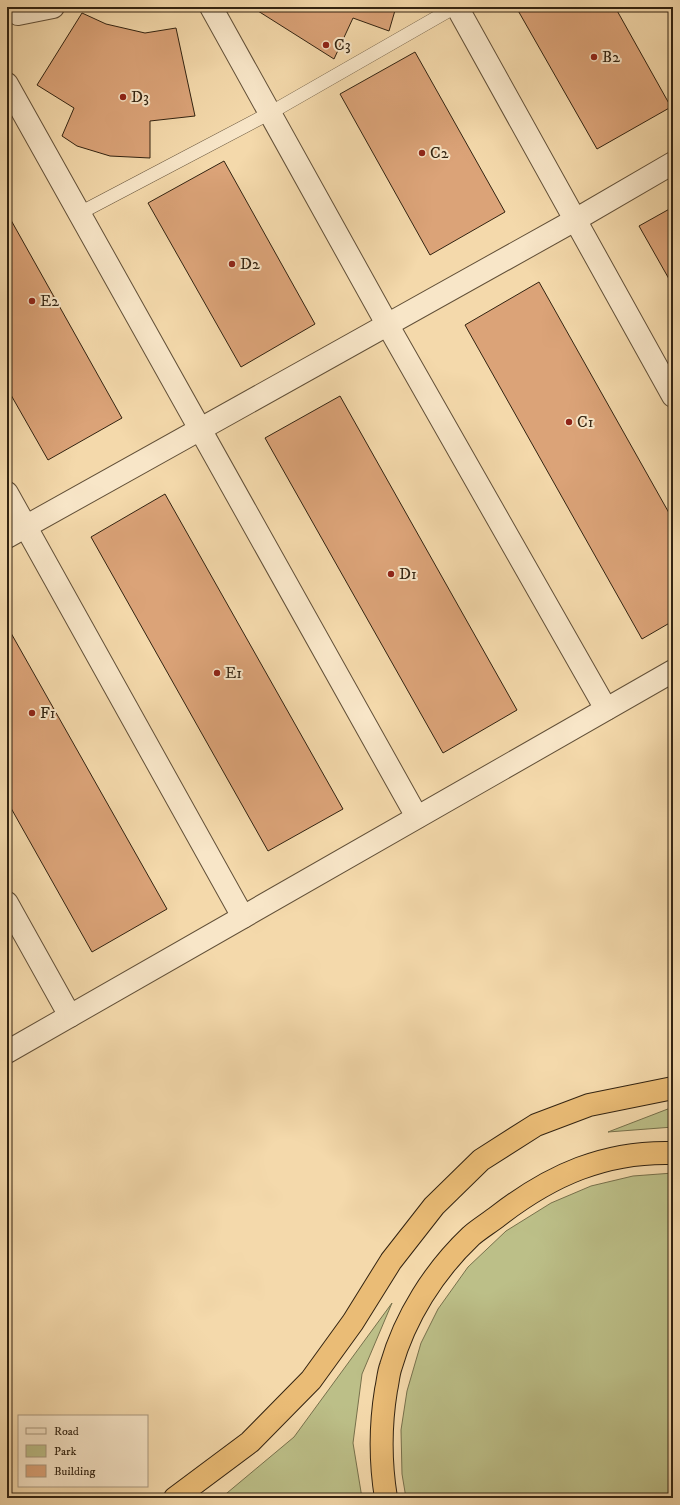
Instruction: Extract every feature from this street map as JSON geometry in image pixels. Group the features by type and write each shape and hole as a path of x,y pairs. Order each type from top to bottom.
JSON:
{"highway":[{"path":"175,1498 250,1442 311,1380 353,1322 391,1261 434,1206 481,1160 536,1125 589,1105 673,1088"},
{"path":"386,1498 382,1472 380,1437 390,1367 402,1335 418,1304 436,1276 452,1256 472,1236 530,1192 575,1170 611,1158 639,1153 673,1153"}],"street":[{"path":"17,14 53,7"},
{"path":"211,7 387,324 606,709"},
{"path":"456,7 673,396"},
{"path":"7,84 418,817"},
{"path":"16,532 575,220 673,163"},
{"path":"7,493 16,532 243,917"},
{"path":"7,1052 673,671"},
{"path":"7,903 70,1016"}],"lane":[{"path":"80,213 270,113 456,7"}],"green space":[{"path":"673,1107 673,1127 608,1132"},
{"path":"673,1173 673,1498 406,1498 402,1474 401,1430 407,1391 421,1343 438,1309 468,1267 506,1231 551,1203 591,1186 633,1176"},
{"path":"392,1303 362,1374 353,1443 362,1498 221,1498 294,1437"}],"building":[{"name":"C3","path":"260,7 396,7 389,31 353,18 334,59 258,11"},
{"name":"B2","path":"516,7 615,7 671,107 597,149"},
{"name":"D3","path":"82,13 106,24 145,33 176,28 195,116 150,121 150,158 110,156 77,146 62,136 74,108 37,85"},
{"name":"C2","path":"415,52 505,212 430,255 340,94"},
{"name":"D2","path":"224,161 315,324 241,367 148,203"},
{"path":"673,207 673,286 639,226"},
{"name":"E2","path":"7,213 122,418 48,460 7,388"},
{"name":"C1","path":"539,282 673,520 673,621 642,639 465,325"},
{"name":"D1","path":"340,396 517,710 443,753 265,438"},
{"name":"E1","path":"165,494 343,809 268,851 91,537"},
{"name":"F1","path":"7,626 167,909 92,952 7,801"}],"place":[{"name":"C3","path":"326,45"},
{"name":"B2","path":"594,57"},
{"name":"D3","path":"123,97"},
{"name":"C2","path":"422,153"},
{"name":"D2","path":"232,264"},
{"name":"E2","path":"32,301"},
{"name":"C1","path":"569,422"},
{"name":"D1","path":"391,574"},
{"name":"E1","path":"217,673"},
{"name":"F1","path":"32,713"}]}
